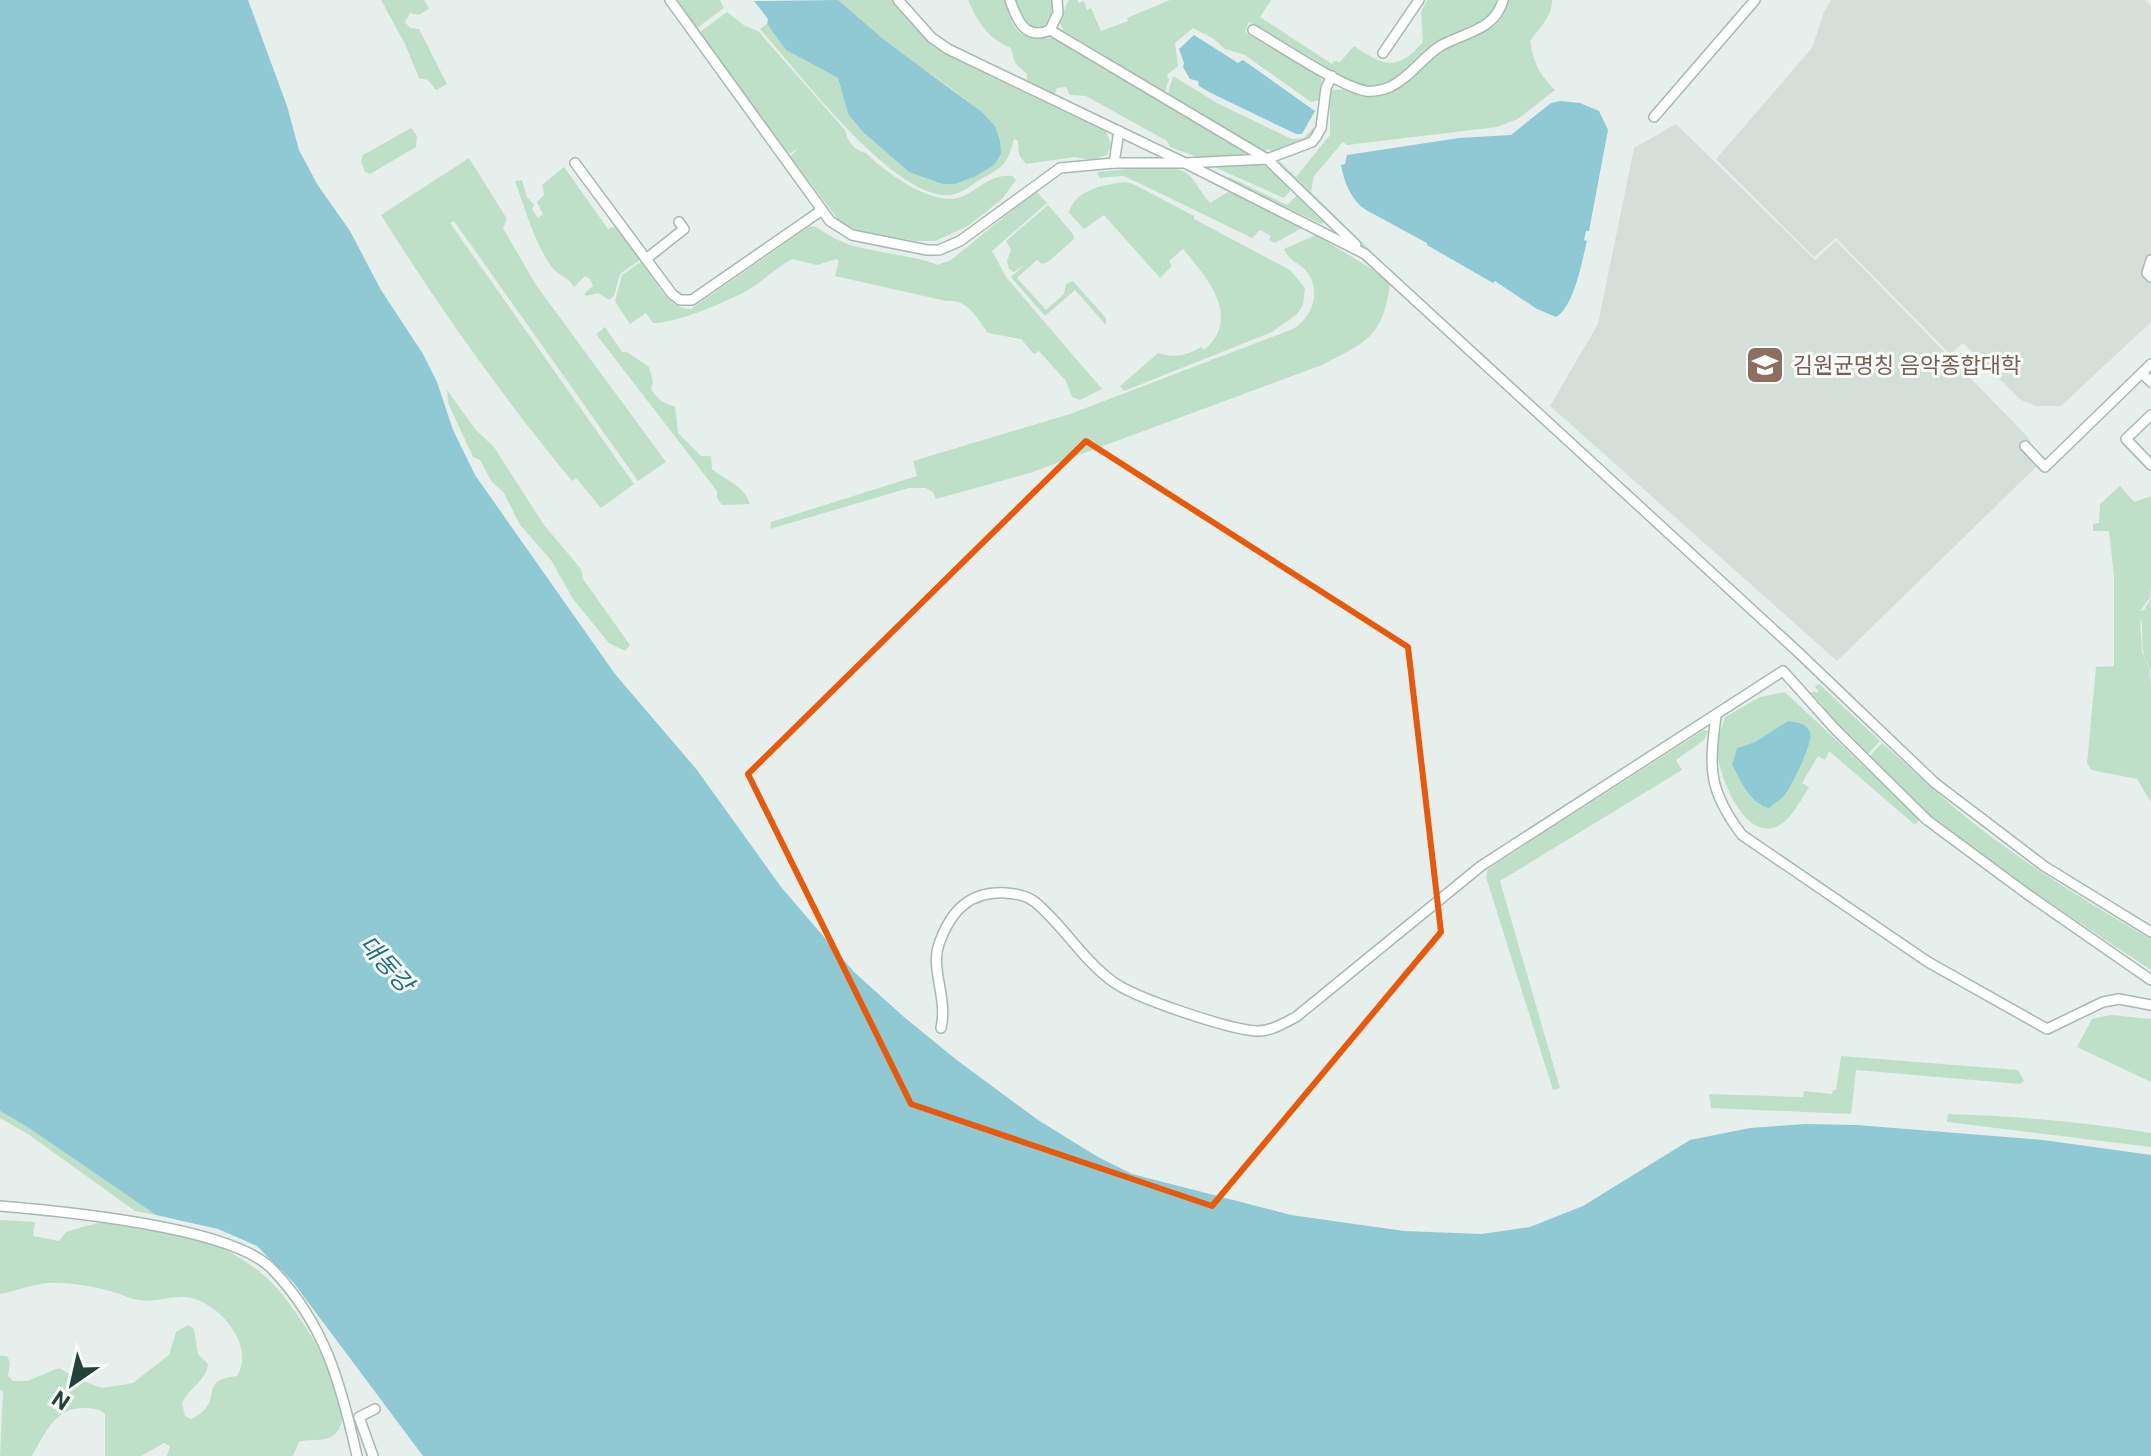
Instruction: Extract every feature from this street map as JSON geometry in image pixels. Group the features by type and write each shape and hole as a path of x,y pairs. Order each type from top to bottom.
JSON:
{"street":[{"path":"670,0 834,224 852,235 927,250 955,245 1060,168 1114,163 1267,159 1312,142 1321,128 1326,88 1332,76"},
{"path":"898,0 932,38 948,49 1365,254"},
{"path":"1010,0 1018,21 1026,31 1040,33 1050,30 1267,159 1365,254 1952,797 2044,866 2151,932"},
{"path":"1050,30 1058,13 1057,0"},
{"path":"1383,53 1419,0"},
{"path":"1253,30 1332,76 1363,91 1378,91 1392,86 1444,44 1486,25 1498,15 1503,0"},
{"path":"1654,117 1755,0"},
{"path":"1114,163 1119,131"},
{"path":"575,163 674,297 688,301 822,210"},
{"path":"646,259 684,229 679,222"},
{"path":"2151,260 2147,273 2151,277"},
{"path":"2025,446 2045,467 2151,364"},
{"path":"2142,373 2151,382"},
{"path":"2151,415 2126,439 2151,465"},
{"path":"941,1028 944,1000 937,969 938,946 953,916 965,904 978,894 999,893 1017,894 1034,901 1095,966 1112,982 1129,991 1231,1026 1258,1032 1272,1028 1296,1017 1481,866 1783,671 1835,729 1927,820 2151,980"},
{"path":"1716,716 1710,752 1715,788 1742,835 1928,962 2047,1029 2103,1002 2119,999 2151,1005"},
{"path":"0,1206 151,1225 239,1249 260,1260 271,1268 298,1302 326,1346 344,1396 357,1456"},
{"path":"373,1456 359,1417 375,1409"}],"highlighted area":[{"path":"1086,441 1408,647 1441,932 1212,1206 911,1104 748,774"}],"shaded area":[{"path":"1831,0 2145,0 2151,6 2151,322 2061,406 2035,406 2021,400 1963,343 1950,354 1836,238 1814,257 1716,159 1812,48"},
{"name":"김원균명칭 음악종합대학","path":"1676,124 1815,260 1836,241 2028,437 2038,465 1837,661 1550,406 1598,324 1634,148"}],"green space":[{"path":"381,0 424,0 429,9 419,15 410,13 405,22 410,28 419,29 447,84 436,90 428,80 419,78"},
{"path":"677,0 720,0 724,8 697,28"},
{"path":"838,0 892,0 943,52 1105,129 1111,144 1107,155 1092,160 1075,157 1026,164 1019,155 1018,141 1014,139 1001,166 967,188 949,195 926,191 874,155 821,100 760,29 767,24 786,50 838,78 848,114 863,132 909,172 995,126 957,93 875,34"},
{"path":"968,0 1005,0 1011,19 1021,34 1059,41 1245,152 1243,156 1200,158 1170,147 1167,141 1086,96 1070,95 1066,87 1057,88 1054,95 1027,81 1027,74 1015,63 1011,48 984,28"},
{"path":"1014,0 1054,0 1050,19 1044,26 1034,29 1023,22"},
{"path":"1069,0 1084,1 1087,10 1091,8 1101,31 1170,0 1271,0 1260,17 1332,64 1334,61 1340,62 1354,46 1390,63 1398,62 1414,52 1423,42 1421,12 1427,0 1498,0 1481,22 1443,39 1393,79 1370,87 1357,85 1249,22 1245,32 1317,72 1323,82 1319,100 1311,102 1245,55 1225,49 1193,28 1175,43 1178,66 1167,75 1169,79 1165,92 1063,30 1059,21"},
{"path":"1507,0 1552,0 1548,16 1530,41 1538,68 1555,90 1518,119 1497,127 1347,145 1343,142 1314,176 1311,192 1369,249 1366,252 1279,165 1279,161 1296,177 1330,135 1330,91 1378,95 1397,89 1443,50 1492,27 1502,17"},
{"path":"727,12 745,26 758,31 845,130 855,148 910,186 949,199 961,197 998,177 1012,176 1016,180 1002,199 968,226 935,241 915,241 858,231 840,222 790,156 799,148 789,154 700,32"},
{"path":"1173,76 1217,103 1292,139 1304,138 1313,128 1317,130 1312,138 1275,152 1267,149 1264,153 1168,94"},
{"path":"411,128 417,136 416,147 370,174 365,172 361,162 363,155"},
{"path":"469,158 507,219 503,228 536,285 666,462 638,481 454,221 450,223 634,484 601,508 576,478 572,481 496,384 448,318 381,215"},
{"path":"1210,165 1266,166 1290,186 1284,198"},
{"path":"1161,166 1187,173 1210,203 1228,192 1242,196 1302,228 1275,243 1269,240 1271,236 1260,230 1252,238 1123,176 1100,178 1097,172"},
{"path":"564,167 608,229 619,228 641,259 620,274 614,296 609,300 598,293 584,294 593,286 585,276 574,287 551,266 535,235 515,181 522,180 538,218 543,214 537,202 544,195 542,185"},
{"path":"1229,177 1287,205 1298,194 1327,222 1321,224 1228,180"},
{"path":"1125,182 1194,216 1194,219 1290,270 1305,288 1303,305 1297,314 1272,332 1124,391 1120,386 1158,353 1175,356 1201,347 1204,350 1215,337 1221,311 1210,285 1183,249 1169,261 1172,266 1160,278 1104,215 1084,229 1069,213 1072,205 1084,194"},
{"path":"1036,191 1047,203 992,251 1006,277 1102,389 1080,400 1072,397 1066,381 1039,351 1034,354 1021,339 988,333 966,306 835,276 839,261 836,259 817,265 792,259 741,294 702,311 662,323 653,323 646,313 630,324 615,301 622,275 642,261 668,299 682,308 691,309 810,226 850,245 937,265 951,260"},
{"path":"1048,205 1074,239 1048,262 1042,264 1037,260 1017,278 1046,310 1064,294 1066,284 1073,281 1106,318 1106,325 1075,290 1045,316 1011,277 1024,265 1014,272 1009,269 1007,261 1011,250 1006,241"},
{"path":"1316,235 1390,283 1378,326 1362,343 1338,357 1030,473 936,499 933,492 926,488 909,488 770,529 771,522 917,476 913,461 1070,414 1293,329 1310,311 1314,287 1307,272 1284,249"},
{"path":"605,327 622,352 627,352 649,367 653,393 665,403 675,406 678,433 701,456 711,456 712,469 739,487 750,504 722,505 717,491 596,334"},
{"path":"447,390 475,429 494,447 544,525 581,569 583,579 630,645 625,651 609,643 573,599 551,560 520,525 504,493 492,482 480,460 473,457 448,403"},
{"path":"2120,486 2134,502 2151,496 2151,588 2150,598 2140,611 2144,610 2151,598 2151,676 2148,666 2151,684 2151,802 2137,779 2091,770 2087,763 2096,667 2114,666 2114,577 2109,531 2093,531 2093,524 2099,523 2100,504"},
{"path":"1819,684 1880,741 1867,755 1823,710 1824,707 1810,692 1819,692 1815,687"},
{"path":"1785,692 1920,819 1915,825 1829,751 1825,760 1818,756 1802,783 1809,787 1784,822 1772,828 1761,828 1750,822 1726,785 1717,744 1725,717 1760,697","holes":["1788,721 1801,723 1761,806 1752,798 1732,766 1737,748 1755,742"]},
{"path":"1704,730 1708,731 1704,740 1676,760 1682,770 1500,881 1560,1088 1553,1090 1486,877 1488,869"},
{"path":"1882,743 2002,845 2075,894 2151,939 2151,970 2030,890 1926,812 1869,757"},
{"path":"2111,1015 2151,1019 2151,1082 2077,1047 2092,1019"},
{"path":"1841,1056 2018,1070 2024,1081 2020,1084 1856,1070 1851,1114 1711,1108 1709,1094 1803,1097 1804,1091 1832,1094 1836,1090"},
{"path":"0,1111 156,1215 135,1211 28,1134 0,1118"},
{"path":"1948,1114 2050,1120 2151,1133 2151,1147 1947,1122"},
{"path":"0,1220 35,1222 33,1236 59,1241 66,1232 97,1224 146,1228 215,1245 245,1261 285,1298 324,1359 342,1403 342,1422 334,1435 299,1442 293,1456 167,1456 170,1446 164,1443 141,1456 105,1456 105,1414 97,1409 80,1408 63,1413 57,1419 32,1456 0,1456 3,1392 0,1390 0,1356 7,1356 10,1362 8,1376 13,1381 27,1381 59,1368 102,1388 133,1383 169,1355 176,1332 188,1325 194,1329 198,1354 208,1364 204,1375 182,1403 185,1416 191,1419 205,1409 217,1382 237,1376 242,1365 242,1353 239,1341 225,1320 195,1299 139,1300 95,1288 56,1283 0,1294"}],"water":[{"name":"대동강","path":"0,0 248,0 287,106 299,150 317,184 350,231 381,290 423,354 437,382 453,430 475,475 615,674 697,770 781,887 854,972 958,1061 1038,1120 1132,1174 1291,1215 1404,1231 1482,1234 1530,1227 1583,1206 1690,1140 1750,1128 1805,1124 1857,1125 2043,1140 2151,1155 2151,1456 423,1456 293,1282 257,1246 218,1229 156,1215 0,1111"},
{"path":"838,0 883,39 983,113 995,126 1000,141 1001,154 994,165 955,184 943,184 909,172 863,132 848,114 838,78 786,50 754,1"},
{"path":"1194,35 1238,63 1243,60 1315,111 1302,134 1296,134 1211,93 1199,86 1198,81 1190,79 1183,67 1179,49"},
{"path":"1551,103 1580,103 1599,111 1608,130 1580,271 1568,304 1556,317 1366,210 1352,196 1346,184 1341,165 1345,164 1347,155 1459,138 1511,135"},
{"path":"1788,721 1806,727 1810,732 1809,745 1784,796 1769,808 1751,797 1732,765 1737,748 1755,742"}],"place":[{"name":"김원균명칭 음악종합대학","path":"1765,365"}]}
